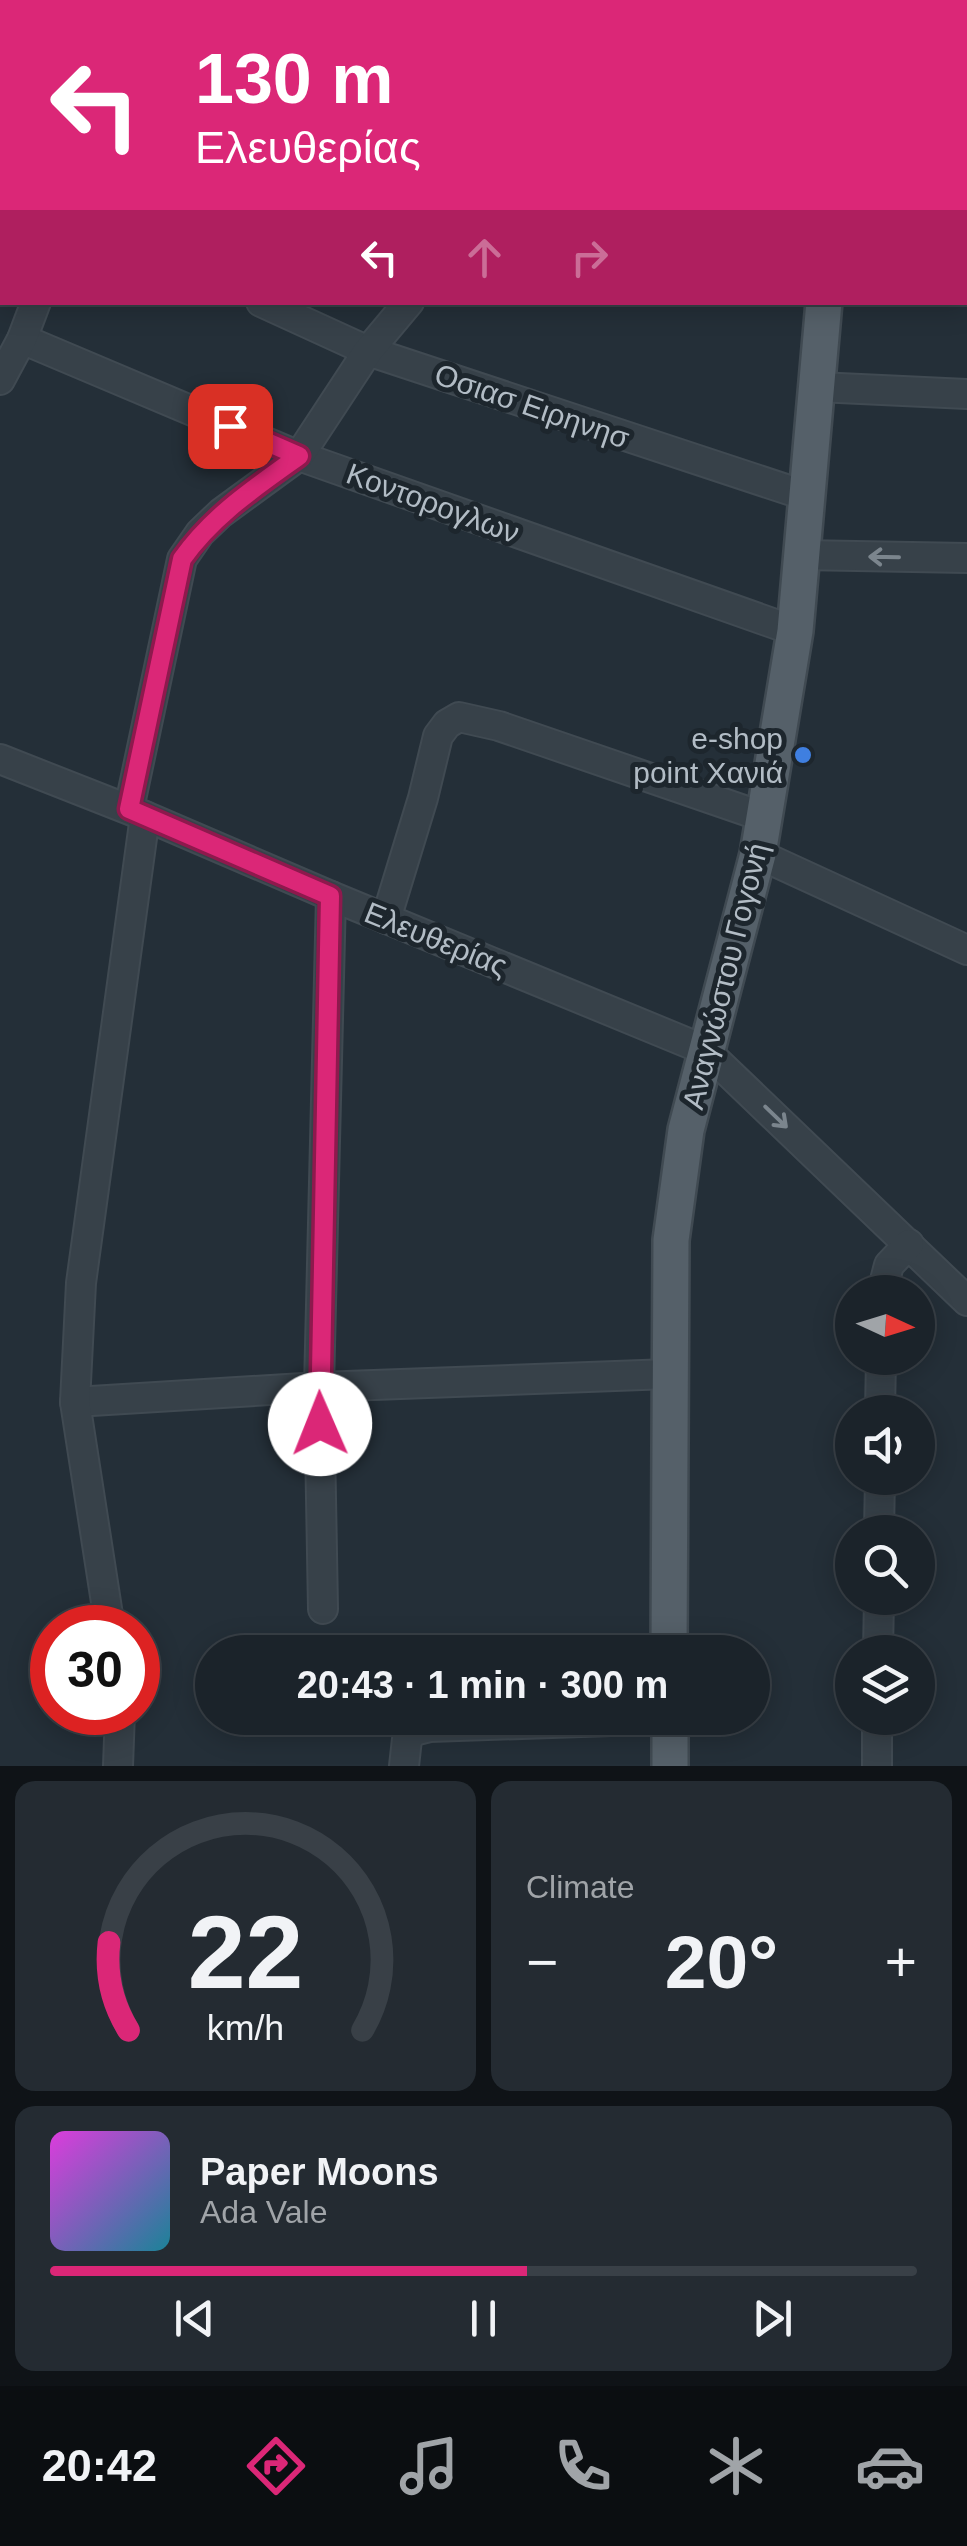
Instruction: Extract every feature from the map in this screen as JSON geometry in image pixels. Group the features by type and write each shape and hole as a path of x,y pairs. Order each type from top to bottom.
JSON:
{"main road":[{"name":"Αναγνώστου Γογονή","path":"669,1635 672,1240 686,1130 758,854 794,631 824,305"},
{"path":"670,1735 670,1766"}],"street":[{"path":"0,380 22,340 35,305"},
{"name":"Οσιασ Ειρηνησ","path":"268,305 368,351 807,496"},
{"path":"106,1605 74,1402 81,1283 137,812 182,559 222,512 299,456 368,351 406,305"},
{"name":"Κοντορογλων","path":"22,340 299,456 794,631"},
{"path":"818,388 967,394"},
{"path":"801,555 967,558"},
{"path":"386,919 438,736 458,717 518,732 764,817"},
{"name":"Ελευθερίας","path":"0,759 137,812 705,1050"},
{"path":"758,854 967,950"},
{"path":"324,1610 318,1387 330,896"},
{"path":"705,1050 967,1302"},
{"path":"887,1275 890,1264 909,1244"},
{"path":"74,1402 318,1387 669,1374"},
{"path":"118,1766 119,1735"},
{"path":"404,1766 406,1738 410,1735"},
{"path":"877,1766 878,1735"}],"place":[{"name":"e-shop point Χανιά","path":"803,755"}],"route":[{"path":"230,426 299,456 222,512 182,559 129,809 330,896 320,1424"}]}
